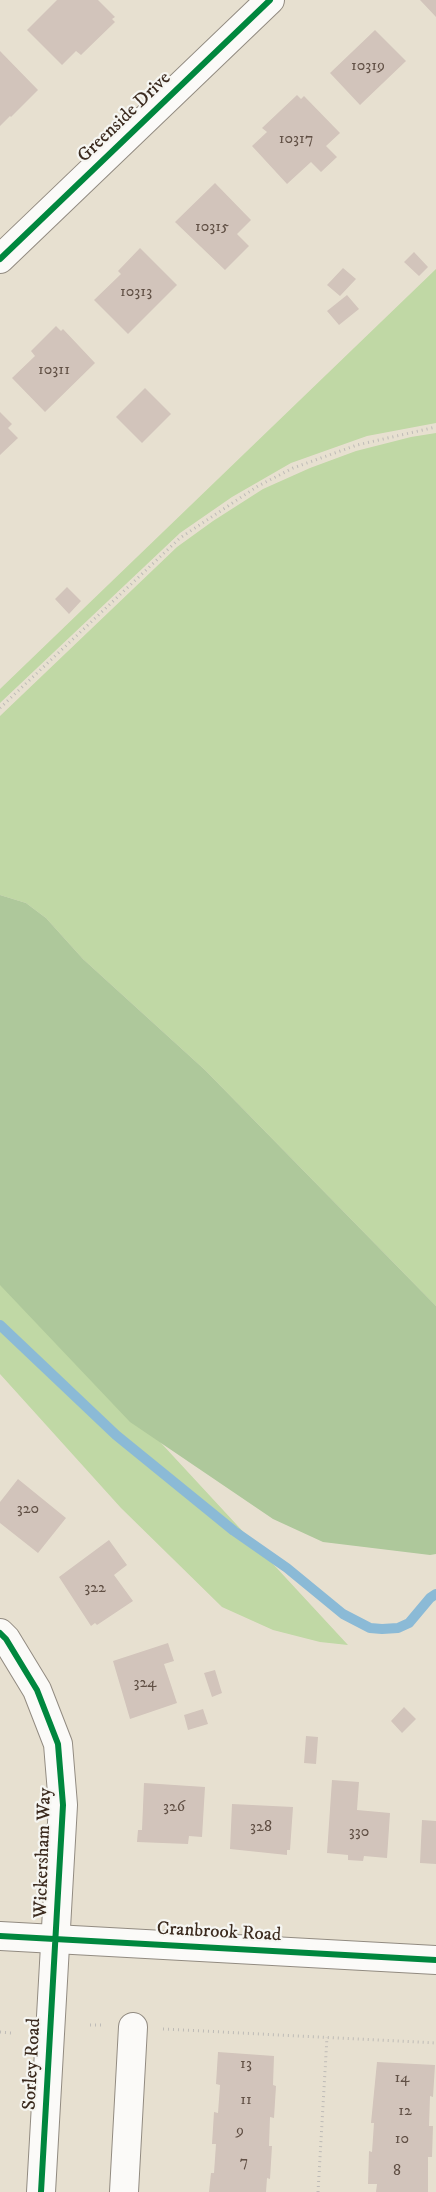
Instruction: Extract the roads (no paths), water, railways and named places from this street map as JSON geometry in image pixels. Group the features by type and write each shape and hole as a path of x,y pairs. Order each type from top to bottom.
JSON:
{"street":[{"name":"Greenside Drive","path":"0,259 270,0"},
{"name":"Wickersham Way","path":"0,1633 6,1639 37,1690 58,1744 63,1805 56,1939"},
{"name":"Cranbrook Road","path":"0,1936 436,1960"},
{"name":"Sorley Road","path":"41,2192 56,1939"},
{"path":"124,2192 134,2027"}],"waterway":[{"path":"0,1325 116,1435 234,1531 287,1568 343,1614 370,1628 398,1628 409,1623 430,1598 436,1594"}]}
